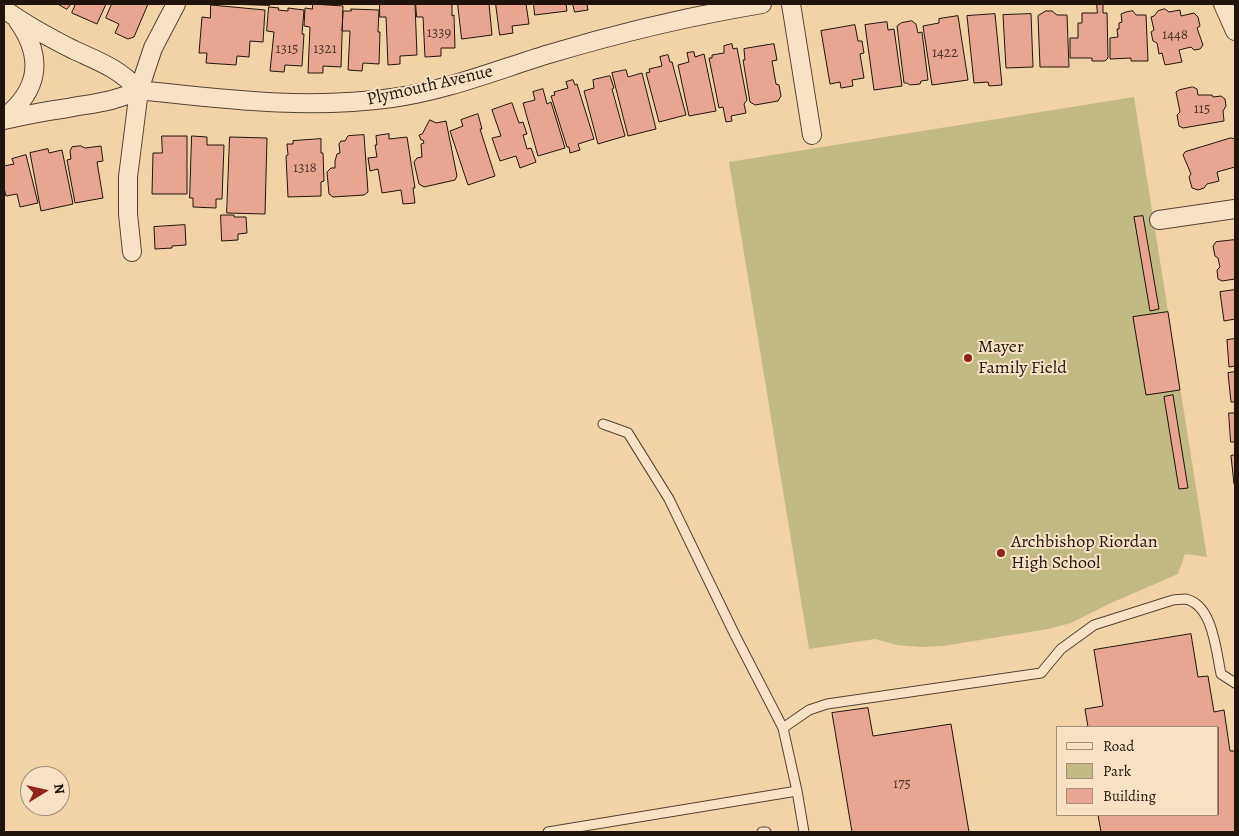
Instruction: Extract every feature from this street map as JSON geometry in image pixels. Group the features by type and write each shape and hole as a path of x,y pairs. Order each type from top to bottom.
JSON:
{"street":[{"path":"132,252 128,214 128,176 139,90 153,48 176,4"},
{"name":"Plymouth Avenue","path":"4,119 105,103 139,90 270,103 354,103 394,98 470,80 548,54 642,28 762,4"},
{"path":"791,4 812,135"},
{"path":"1223,4 1235,31"},
{"path":"10,14 50,38 109,66 127,77 139,90"},
{"path":"4,119 18,106 29,88 34,71 34,52 28,35 10,14"},
{"path":"1159,220 1235,208"}],"lane":[{"path":"603,424 628,433 669,499 735,635 783,728 804,832"},
{"path":"783,728 808,710 827,704 1041,673 1061,649 1094,626 1173,600 1185,599 1198,606 1210,620 1221,674 1235,683"},
{"path":"548,832 797,791"},
{"path":"607,822 609,832"}],"green space":[{"name":"Mayer Family Field","path":"1134,97 1207,557 1185,554 1178,574 1111,603 1071,623 1048,629 943,646 897,645 875,639 809,649 729,162"}],"building":[{"path":"58,4 71,4 67,9"},
{"path":"76,4 106,4 97,24 72,13"},
{"path":"112,4 148,4 134,37 128,39 115,33 119,24 106,18"},
{"path":"229,4 270,4 270,5"},
{"path":"313,4 343,6 341,67 323,66 323,73 308,73 310,27 304,26 305,8 312,9"},
{"path":"380,4 415,4 417,55 400,56 400,64 388,65 386,17 380,17"},
{"path":"416,4 452,4 455,48 441,48 441,56 425,57 423,17 417,17"},
{"path":"458,4 489,4 492,35 462,39"},
{"path":"496,4 526,4 529,24 512,26 513,33 500,35"},
{"path":"534,4 566,4 567,11 535,15"},
{"path":"573,4 587,4 588,10 575,12"},
{"path":"1097,4 1103,4 1103,13 1107,13 1108,58 1105,61 1092,61 1092,58 1070,58 1070,38 1078,38 1078,23 1082,23 1082,13 1097,13"},
{"path":"211,5 265,10 263,42 250,41 249,57 237,56 236,65 206,63 207,53 199,53 202,17 210,18"},
{"path":"269,7 288,11 288,8 304,10 302,66 285,65 284,72 270,71 274,32 267,31"},
{"path":"351,9 379,10 379,64 363,63 362,71 348,70 350,31 342,31 343,11 351,11"},
{"path":"1165,9 1169,12 1180,10 1181,16 1194,13 1198,17 1200,26 1197,28 1203,45 1200,49 1194,50 1191,47 1179,50 1182,62 1165,65 1162,53 1159,54 1157,43 1153,41 1151,32 1154,30 1151,17 1158,11"},
{"path":"1046,11 1052,11 1057,15 1067,15 1069,67 1040,67 1038,16"},
{"path":"1133,11 1136,15 1146,15 1148,61 1131,61 1131,58 1110,59 1110,38 1118,37 1117,29 1119,29 1119,23 1122,22 1121,14"},
{"path":"995,14 1002,85 989,86 988,82 974,83 967,16"},
{"path":"1031,14 1033,67 1006,68 1003,15"},
{"path":"958,16 968,80 932,85 923,26 939,23 939,19"},
{"path":"912,21 916,24 918,33 922,32 928,80 921,81 920,84 910,85 904,83 897,26 901,23"},
{"path":"887,22 888,30 894,29 902,86 874,90 865,25"},
{"path":"855,25 858,41 862,41 864,53 860,54 864,78 852,80 853,86 841,88 840,82 830,84 821,31"},
{"path":"732,44 733,49 737,48 747,100 744,104 746,113 731,116 732,121 726,122 723,107 719,108 709,58 712,58 712,55 724,53 724,46"},
{"path":"774,44 777,60 772,61 776,84 779,85 781,96 778,101 755,105 750,102 743,60 745,60 744,49"},
{"path":"694,52 695,57 704,54 716,111 689,116 678,65 689,62 687,53"},
{"path":"668,55 670,62 672,62 686,115 659,122 646,73 650,72 649,69 662,66 660,57"},
{"path":"626,70 628,77 642,73 656,129 628,136 612,73"},
{"path":"610,76 625,136 598,144 584,91 594,88 593,80"},
{"path":"573,80 575,85 577,84 594,139 578,144 580,150 570,153 551,96 555,95 554,92 568,88 566,82"},
{"path":"1193,87 1197,89 1198,95 1221,96 1225,99 1224,121 1183,128 1179,126 1177,115 1180,112 1176,92"},
{"path":"543,89 547,104 551,102 565,148 538,156 523,103 535,100 533,92"},
{"path":"512,103 519,123 523,122 527,134 523,135 527,149 531,148 536,162 520,168 516,156 500,161 492,138 501,136 492,110"},
{"path":"478,114 482,129 480,129 495,176 468,185 450,131 463,126 461,120"},
{"path":"430,120 436,123 446,121 457,176 455,180 424,187 419,184 414,162 417,158 422,157 421,144 424,143 419,135 422,134"},
{"path":"389,134 389,139 407,137 415,188 413,188 415,203 403,204 401,190 382,193 378,169 370,171 368,158 377,157 376,136"},
{"path":"364,135 368,192 364,195 333,197 329,194 327,172 331,168 335,168 337,154 340,153 339,144 341,141 345,141 348,136"},
{"path":"162,136 187,136 187,194 152,194 153,153 162,153"},
{"path":"192,136 207,137 207,145 224,145 222,199 216,199 216,208 193,207 193,198 190,198"},
{"path":"230,137 267,138 265,214 227,213"},
{"path":"1231,138 1235,139 1235,167 1217,172 1219,181 1207,184 1204,188 1198,190 1192,188 1189,177 1191,174 1183,155 1185,152"},
{"path":"321,139 324,181 321,182 321,196 288,197 287,144 293,144 293,141"},
{"path":"81,146 85,148 101,146 103,161 97,162 103,198 75,203 67,160 71,159 70,151 72,147"},
{"path":"48,149 49,153 62,150 73,204 41,211 30,153"},
{"path":"26,155 38,203 20,207 17,194 6,196 4,166 14,164 12,159"},
{"path":"221,215 246,217 247,233 238,234 238,240 222,241"},
{"path":"1143,216 1159,309 1150,311 1134,217"},
{"path":"185,225 186,245 155,249 154,227"},
{"path":"1235,240 1235,279 1222,281 1218,279 1217,270 1220,267 1213,246 1216,242"},
{"path":"1235,290 1235,319 1224,321 1220,292"},
{"path":"1168,312 1180,390 1146,395 1133,317"},
{"path":"1235,339 1235,366 1229,367 1227,340"},
{"path":"1235,372 1235,402 1231,402 1228,373"},
{"path":"1173,395 1188,488 1179,489 1164,397"},
{"path":"1229,413 1235,413 1235,442 1231,442"},
{"path":"1235,455 1235,483 1234,484 1231,456"},
{"path":"1191,634 1198,677 1208,676 1214,712 1224,710 1230,751 1235,751 1235,832 1101,832 1098,816 1219,816 1219,726 1088,726 1085,709 1103,706 1094,650"},
{"path":"868,708 873,736 951,724 969,832 852,832 832,713"}],"place":[{"name":"Mayer Family Field","path":"968,358"},
{"name":"Archbishop Riordan High School","path":"1001,553"}]}
